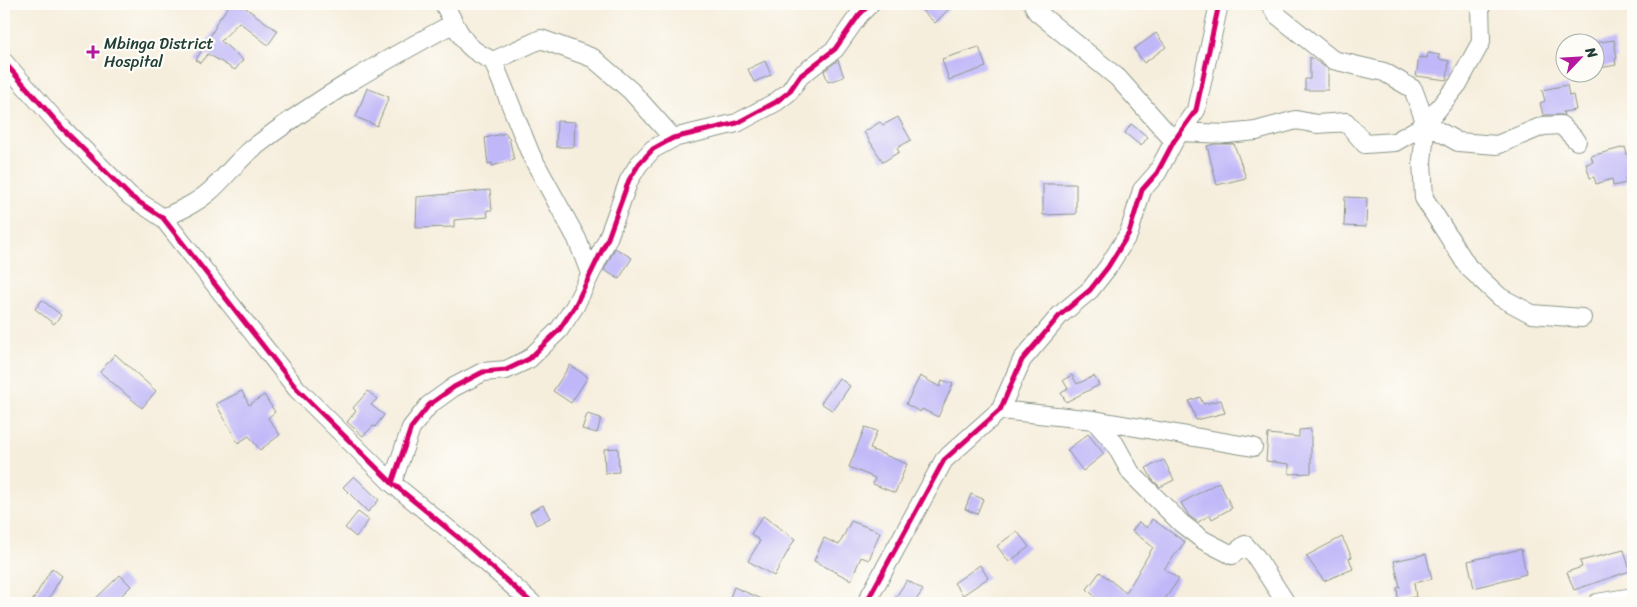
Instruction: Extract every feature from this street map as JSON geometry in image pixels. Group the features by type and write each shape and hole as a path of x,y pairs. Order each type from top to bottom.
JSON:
{"street":[{"path":"444,4 465,44 474,52 493,61 531,155 577,239 590,273"},
{"path":"392,483 415,420 428,406 454,387 483,372 506,370 529,359 545,346 559,330 575,306 608,238 629,180 639,164 653,149 673,138 737,123 776,102 789,92 800,76 835,49 858,15 870,4"},
{"path":"1033,4 1037,12 1118,78 1177,136 1256,131 1296,120 1317,124 1346,122 1366,144 1395,142 1426,124 1458,84 1481,42 1480,4"},
{"path":"866,603 944,460 1000,410 1022,360 1060,314 1090,290 1108,267 1128,234 1142,190 1157,173 1177,136 1196,110 1219,4"},
{"path":"1270,4 1277,15 1333,60 1384,72 1412,89 1426,124 1422,161 1424,198 1468,267 1500,298 1532,314 1582,318"},
{"path":"163,218 190,205 209,192 250,150 314,104 373,66 454,22"},
{"path":"493,61 541,39 593,58 631,91 673,138"},
{"path":"4,62 69,136 130,196 163,218 297,389 392,483 459,538 532,603"},
{"path":"1426,124 1458,142 1497,144 1543,126 1561,125 1577,141"},
{"path":"1000,410 1094,420 1253,447"},
{"path":"1094,420 1115,444 1131,473 1181,523 1203,540 1232,555 1245,545 1256,557 1286,603"},
{"path":"1597,603 1633,597"}],"building":[{"path":"230,4 240,4 278,31 268,45 239,22 221,41 243,60 235,70 208,54 200,63 196,60 215,25"},
{"path":"915,4 954,4 935,23"},
{"path":"1156,33 1166,47 1144,63 1134,49"},
{"path":"1614,40 1617,58 1615,59 1616,65 1604,67 1604,42"},
{"path":"979,47 986,67 949,80 942,59"},
{"path":"1428,53 1440,55 1439,59 1449,61 1447,80 1416,76 1419,57 1427,58"},
{"path":"1310,57 1328,69 1328,90 1305,90 1305,79 1310,79"},
{"path":"838,60 844,77 828,82 824,71"},
{"path":"765,61 771,75 754,82 748,69"},
{"path":"1567,85 1569,96 1573,95 1576,110 1563,112 1564,115 1543,115 1540,103 1545,101 1542,90"},
{"path":"367,88 389,97 377,126 356,117"},
{"path":"898,117 911,140 897,148 899,152 883,162 864,132 880,122 883,125"},
{"path":"557,121 575,122 574,147 556,147"},
{"path":"1131,124 1148,137 1141,146 1125,133"},
{"path":"506,133 507,137 509,137 514,160 492,166 492,163 488,164 485,138"},
{"path":"1234,144 1246,178 1217,185 1207,146"},
{"path":"1625,147 1633,176 1625,178 1626,183 1613,186 1612,179 1596,184 1594,177 1590,178 1586,164 1593,162 1591,156"},
{"path":"1043,184 1076,184 1076,214 1043,215"},
{"path":"490,190 492,210 487,210 488,217 454,220 454,227 416,228 417,197"},
{"path":"1345,197 1367,198 1366,227 1344,226"},
{"path":"615,248 632,258 619,279 604,270"},
{"path":"42,300 61,315 54,324 35,309"},
{"path":"115,354 156,391 142,408 100,372"},
{"path":"570,365 588,377 571,403 553,391"},
{"path":"1072,375 1077,384 1094,376 1099,385 1066,402 1061,393 1068,389 1063,380"},
{"path":"920,376 940,387 942,380 953,384 938,417 922,409 920,412 906,404"},
{"path":"839,378 850,386 833,411 821,403"},
{"path":"242,391 249,405 264,395 275,412 268,418 280,435 260,450 249,436 238,443 216,404"},
{"path":"368,391 377,399 371,405 384,415 375,427 373,426 363,436 347,422 356,411 353,408"},
{"path":"1200,397 1203,404 1221,400 1225,413 1196,420 1189,401"},
{"path":"587,414 601,418 597,433 582,429"},
{"path":"865,427 877,431 870,449 907,464 895,493 873,484 875,478 849,467"},
{"path":"1311,429 1311,473 1289,474 1289,464 1266,461 1268,434 1299,437 1299,430"},
{"path":"1088,434 1104,454 1083,471 1067,450"},
{"path":"618,448 619,472 605,473 604,449"},
{"path":"1164,460 1174,480 1160,487 1152,479 1146,468"},
{"path":"354,476 379,500 368,512 343,487"},
{"path":"1219,482 1232,508 1212,519 1210,515 1198,522 1189,516 1181,503"},
{"path":"971,494 983,499 977,514 965,509"},
{"path":"543,505 550,518 536,525 530,512"},
{"path":"358,512 369,520 356,537 345,528"},
{"path":"763,516 795,539 774,576 748,561 760,541 751,534"},
{"path":"1152,519 1185,542 1164,569 1179,579 1162,603 1101,603 1087,589 1100,572 1126,593 1153,547 1132,531 1139,522 1147,528"},
{"path":"851,521 880,532 869,560 861,557 851,580 814,561 824,538 839,545"},
{"path":"1017,531 1029,547 1009,562 997,546"},
{"path":"1342,537 1352,557 1349,558 1353,569 1324,581 1306,556"},
{"path":"1521,549 1526,574 1474,588 1468,561"},
{"path":"1624,550 1630,571 1574,590 1567,572 1582,567 1580,561"},
{"path":"1426,554 1432,579 1414,583 1416,597 1398,599 1397,588 1400,587 1394,561"},
{"path":"980,565 988,578 963,595 954,583"},
{"path":"52,568 62,576 46,603 31,603"},
{"path":"120,575 131,586 114,603 91,603"},
{"path":"907,580 923,590 914,603 892,603"},
{"path":"734,587 771,603 737,603 729,600"}],"cycle path":[{"path":"392,483 411,428 429,405 454,387 483,372 506,370 529,359 559,330 575,306 608,238 629,180 639,164 653,149 673,138 737,123 776,102 789,92 800,76 835,49 859,15 870,4"},
{"path":"866,603 944,460 1000,410 1022,360 1060,315 1090,290 1108,267 1129,233 1142,190 1157,173 1174,141 1196,110 1219,4"},
{"path":"4,62 63,129 130,196 163,218 297,389 392,483 459,538 532,603"}],"place":[{"name":"Mbinga District Hospital","path":"93,52"}]}
